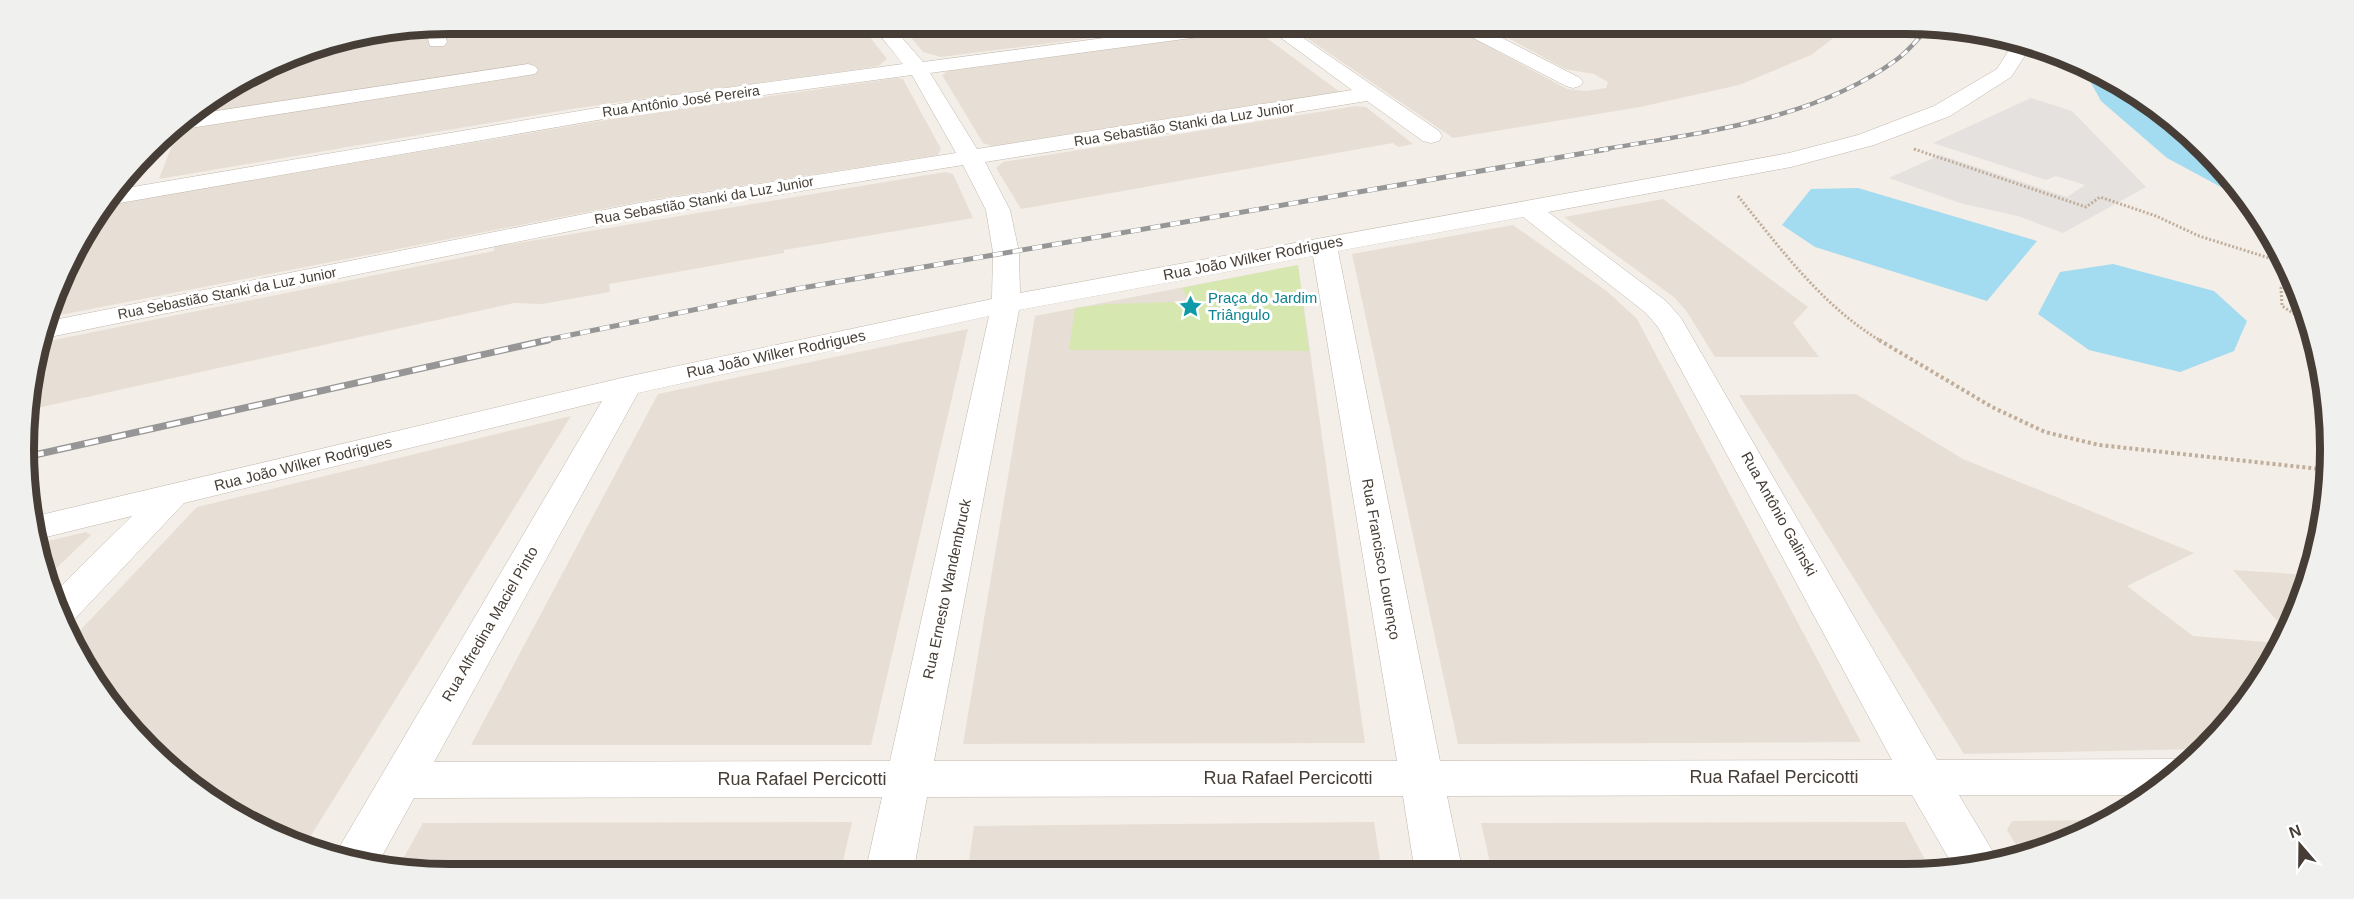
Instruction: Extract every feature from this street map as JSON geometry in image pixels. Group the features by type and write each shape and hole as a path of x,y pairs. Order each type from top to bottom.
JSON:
{"street":[{"name":"Rua Ernesto Wandembruck","path":"888,34 918,69 971,158 998,210 1006,252 1006,304 891,864"},
{"name":"Rua Antônio José Pereira","path":"127,188 667,102 1177,34"},
{"path":"1285,34 1431,136"},
{"path":"1480,34 1573,82"},
{"name":"Rua João Wilker Rodrigues","path":"42,527 626,386 1006,304 1791,160 1876,136 1942,111 2004,73 2018,51"},
{"path":"197,120 528,70"},
{"name":"Rua Sebastião Stanki da Luz Junior","path":"53,329 569,223 746,192 1369,94"},
{"name":"Rua Antônio Galinski","path":"1526,207 1656,307 1671,324 1924,777 1974,859"},
{"name":"Rua Francisco Lourenço","path":"1324,245 1437,864"},
{"name":"Rua Alfredina Maciel Pinto","path":"359,854 626,386"},
{"path":"65,605 172,496"},
{"name":"Rua Rafael Percicotti","path":"402,780 2159,777"}],"path":[{"path":"1876,136 2086,207 2100,197 2156,216 2199,236 2273,258"},
{"path":"1702,178 1738,196 1797,269 1862,330 1992,407 2045,432 2100,444 2319,469"},
{"path":"2284,281 2279,294 2282,306 2297,316"}],"shaded area":[{"path":"868,34 887,59 878,66 578,108 159,179 175,138 191,125 532,65 205,114 242,90 291,66 369,42 422,35"},
{"path":"908,34 1122,34 941,57 923,52"},
{"path":"1222,34 1261,34 1340,92 995,147 983,143 942,75 948,71"},
{"path":"1306,34 1465,34 1567,89 1587,91 1606,88 1608,82 1594,74 1565,69 1500,34 1839,34 1811,55 1739,85 1640,107 1453,138 1307,38 1310,37"},
{"path":"897,78 903,79 941,149 938,155 643,201 57,316 77,266 115,204 618,118"},
{"path":"2031,98 2072,111 2146,187 2063,233 2018,216 1963,204 1889,178 1940,155 2067,197 2085,185 2056,176 2046,180 1933,143"},
{"path":"1356,106 1366,107 1413,144 1398,147 1393,143 1021,209 996,168 1003,162"},
{"path":"945,172 953,174 973,218 784,250 784,253 609,284 610,292 542,304 514,303 37,408 42,369 49,341 494,251 494,247"},
{"path":"1663,199 1808,307 1793,323 1819,357 1715,357 1687,312 1675,298 1564,217"},
{"path":"1513,225 1608,292 1637,319 1861,742 1458,744 1352,254"},
{"path":"1298,265 1365,743 963,744 1035,316"},
{"path":"968,329 871,745 471,745 658,394"},
{"path":"1856,394 1963,459 2194,553 2127,586 2193,636 2272,642 2234,702 2191,749 1964,754 1739,395"},
{"path":"571,416 309,839 266,822 242,809 219,795 176,762 137,723 120,702 104,680 77,633 197,507"},
{"path":"86,532 91,535 53,571 45,542"},
{"path":"2233,570 2300,574 2281,625"},
{"path":"2091,820 2063,833 2018,848 2007,830 2012,821"},
{"path":"852,822 842,864 422,864 401,862 423,823"},
{"path":"1374,822 1381,864 968,864 974,826"},
{"path":"1905,822 1927,864 1490,864 1481,823"}],"green space":[{"name":"Praça do Jardim Triângulo","path":"1298,265 1309,351 1069,350 1075,308 1109,304 1216,301 1189,301 1182,288"}],"water":[{"path":"2088,77 2135,104 2157,120 2198,156 2230,192 2167,158 2101,101"},
{"path":"1858,188 2037,241 1987,301 1815,247 1782,225 1811,189"},
{"path":"2113,264 2214,291 2247,321 2234,351 2180,372 2089,350 2038,314 2060,272"}],"railway":[{"path":"1599,150 1715,130 1792,111 1863,81 1896,60 1922,35"},
{"path":"541,341 796,289 1608,149"},
{"path":"34,455 548,340"}],"place":[{"name":"Praça do Jardim Triângulo","path":"1190,307"}]}
